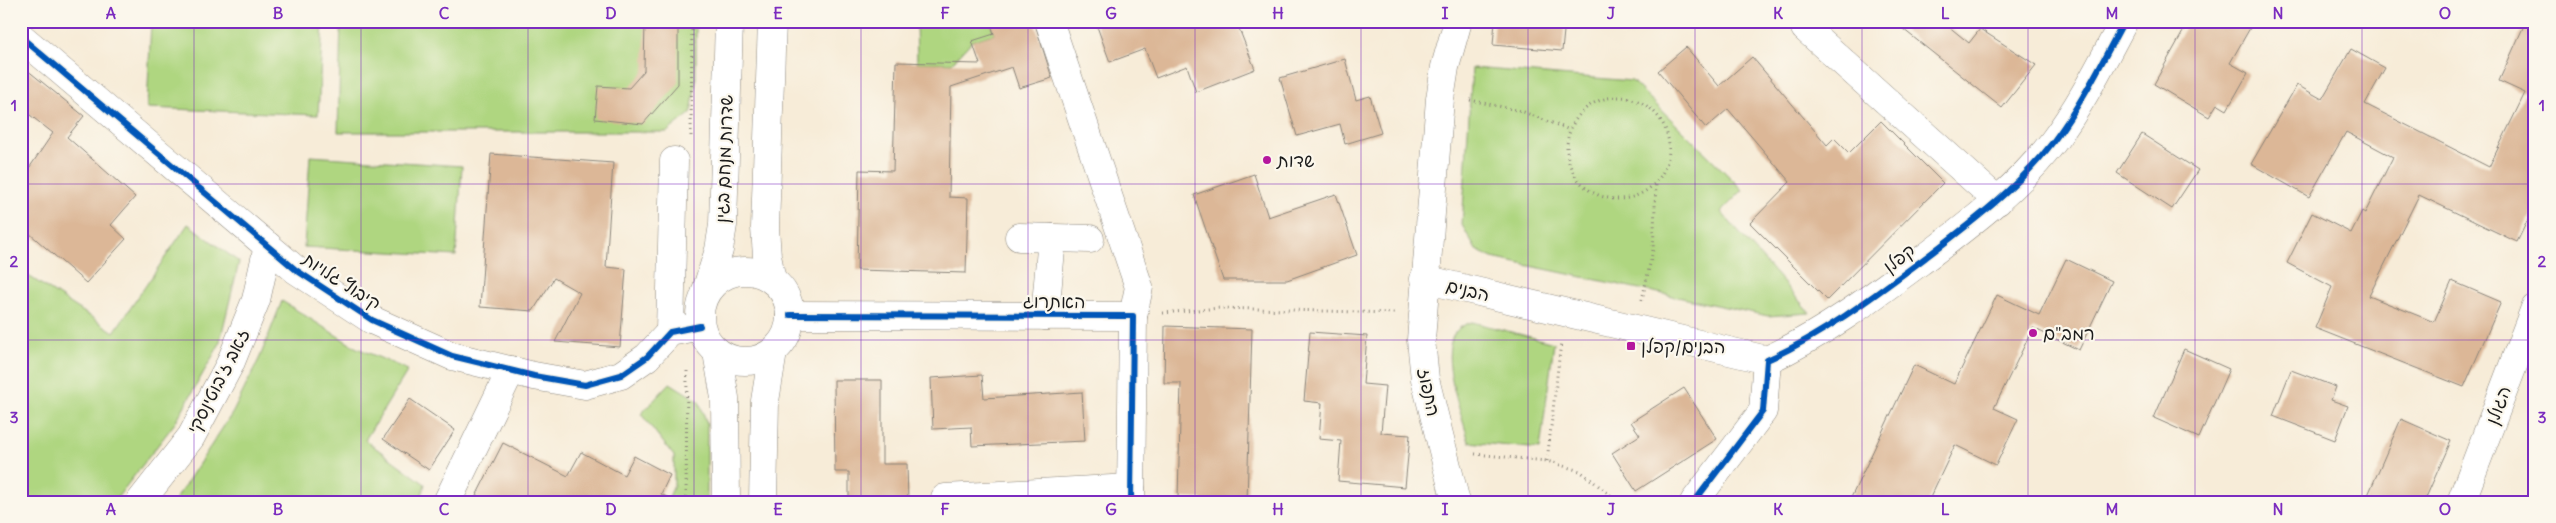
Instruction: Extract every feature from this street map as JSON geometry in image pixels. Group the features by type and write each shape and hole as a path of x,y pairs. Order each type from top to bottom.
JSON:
{"street":[{"name":"שדרות מנחם בגין","path":"705,294 719,250 723,224 729,21"},
{"path":"772,21 765,228 767,256 772,280"},
{"path":"946,502 946,498 1131,495 1133,316 1138,287 1049,21"},
{"name":"הבנים","path":"1458,21 1445,66 1440,99 1424,279 1766,360"},
{"name":"קפלן","path":"1766,360 1801,344 1844,317 1998,201 2053,142 2084,96 2124,21"},
{"path":"1805,28 1998,201"},
{"name":"קיבוץ גלויות","path":"21,37 296,270 372,320 452,356 585,385 621,374 647,357 670,332"},
{"path":"674,161 670,332 700,326"},
{"path":"1019,237 1090,239"},
{"path":"1045,316 1052,238"},
{"name":"זאב ז'בוטינסקי","path":"140,502 191,437 230,364 256,300 268,246"},
{"path":"744,271 760,273 772,280 783,292 790,314 790,323 783,340 773,352 759,360 743,362 730,360 717,352 706,340 700,326 700,310 705,294 715,282 729,274 744,271"},
{"name":"התפוז","path":"1424,279 1421,340 1425,379 1456,502"},
{"name":"הגולן","path":"2461,502 2535,308"},
{"name":"האתרוג","path":"790,314 1133,316"},
{"path":"717,352 726,398 726,502"},
{"path":"763,502 765,401 773,352"},
{"path":"1694,502 1763,411 1766,360"},
{"path":"447,502 511,370"}],"path":[{"path":"1610,97 1634,99 1650,107 1662,120 1669,137 1670,155 1666,169 1656,185 1641,195 1624,200 1606,199 1586,190 1574,176 1568,160 1567,142 1570,130 1579,114 1593,103 1610,97"},
{"path":"1440,99 1478,100 1520,111 1570,130"},
{"path":"1636,329 1653,250 1656,185"},
{"path":"1133,316 1220,308 1422,314"},
{"path":"1547,461 1564,312"},
{"path":"1443,452 1547,461 1580,471 1619,502"}],"green space":[{"path":"151,21 323,21 318,115 147,108"},
{"path":"341,21 696,21 696,82 691,113 667,132 338,132"},
{"path":"916,21 990,21 994,34 972,41 952,63 917,63"},
{"path":"1472,68 1632,81 1743,190 1721,212 1810,313 1768,316 1492,258 1476,250 1462,225"},
{"path":"310,156 462,166 456,256 304,247"},
{"path":"188,224 239,262 219,345 175,423 114,502 21,502 21,271 114,332"},
{"path":"282,301 355,347 408,370 365,440 425,484 420,502 174,502 233,412 260,357"},
{"path":"1472,322 1554,343 1540,449 1469,442 1454,390 1449,362 1452,339 1455,333 1463,326"},
{"path":"670,383 699,401 707,424 707,502 667,502 674,485 674,456 641,414"}],"building":[{"path":"645,21 678,21 678,84 643,124 595,119 598,86 629,88 644,71"},
{"path":"990,21 1034,21 1052,78 1019,88 1012,67 951,87 949,197 968,198 966,273 857,270 859,170 893,171 896,62 980,64 972,41 994,34"},
{"path":"1095,21 1236,21 1255,69 1196,92 1187,66 1156,78 1145,49 1110,62"},
{"path":"1495,21 1565,21 1562,51 1493,45"},
{"path":"1893,21 1942,21 1969,43 1980,29 2036,65 2002,108"},
{"path":"2189,21 2254,21 2230,63 2248,73 2227,110 2217,104 2209,117 2154,84"},
{"path":"2526,21 2535,21 2535,205 2517,242 2419,195 2369,296 2434,322 2452,281 2501,302 2464,387 2315,328 2332,287 2287,263 2312,213 2351,233 2362,211 2365,213 2393,157 2346,132 2309,197 2251,164 2297,85 2322,99 2351,49 2385,68 2365,104 2489,167 2525,93 2499,81"},
{"path":"1686,47 1719,86 1752,57 1827,145 1834,138 1849,153 1881,121 1943,183 1827,300 1750,223 1790,182 1728,109 1706,128 1658,71"},
{"path":"1345,59 1356,100 1370,96 1381,133 1345,144 1340,124 1297,136 1280,78"},
{"path":"21,65 84,116 67,137 135,197 111,225 126,239 86,283 21,226 21,180 53,133 21,108"},
{"path":"2142,134 2198,170 2172,209 2117,173"},
{"path":"491,154 613,163 606,267 626,269 620,347 555,342 580,293 554,278 533,311 480,307"},
{"path":"1254,174 1268,217 1336,194 1357,255 1287,280 1223,280 1194,195"},
{"path":"2066,259 2112,281 2079,350 2033,328 1994,408 2018,419 1996,465 1955,445 1928,502 1849,502 1914,365 1954,384 1997,295 2039,315"},
{"path":"1165,326 1252,329 1247,502 1202,502 1202,499 1178,498 1181,383 1164,383"},
{"path":"1310,332 1367,336 1363,384 1385,386 1381,433 1410,435 1405,487 1338,481 1341,441 1319,439 1322,403 1304,401"},
{"path":"2184,349 2229,369 2199,438 2154,418"},
{"path":"2291,370 2336,387 2331,400 2348,406 2335,440 2273,416"},
{"path":"982,375 984,398 1082,392 1085,441 972,446 971,427 933,429 931,378"},
{"path":"834,380 882,380 882,464 907,464 908,502 849,502 849,472 835,472"},
{"path":"1684,388 1717,439 1636,491 1612,453 1640,435 1631,422"},
{"path":"410,399 455,430 429,470 383,439"},
{"path":"2401,419 2451,441 2424,502 2365,502"},
{"path":"503,443 568,476 581,452 624,475 634,456 670,475 661,494 676,502 473,502"}],"cycle path":[{"path":"1694,502 1763,411 1767,360 1809,338 1868,300 1959,232 2025,175 2053,142 2073,113 2124,21"},
{"path":"21,37 296,270 372,320 452,356 534,376 585,385 621,375 647,357 670,332 700,326"},
{"path":"790,315 1133,316 1131,502"}],"place":[{"name":"שדות","path":"1267,160"},
{"name":"רמב\"ם","path":"2033,333"},
{"name":"הבנים/קפלן","path":"1631,346"}]}
